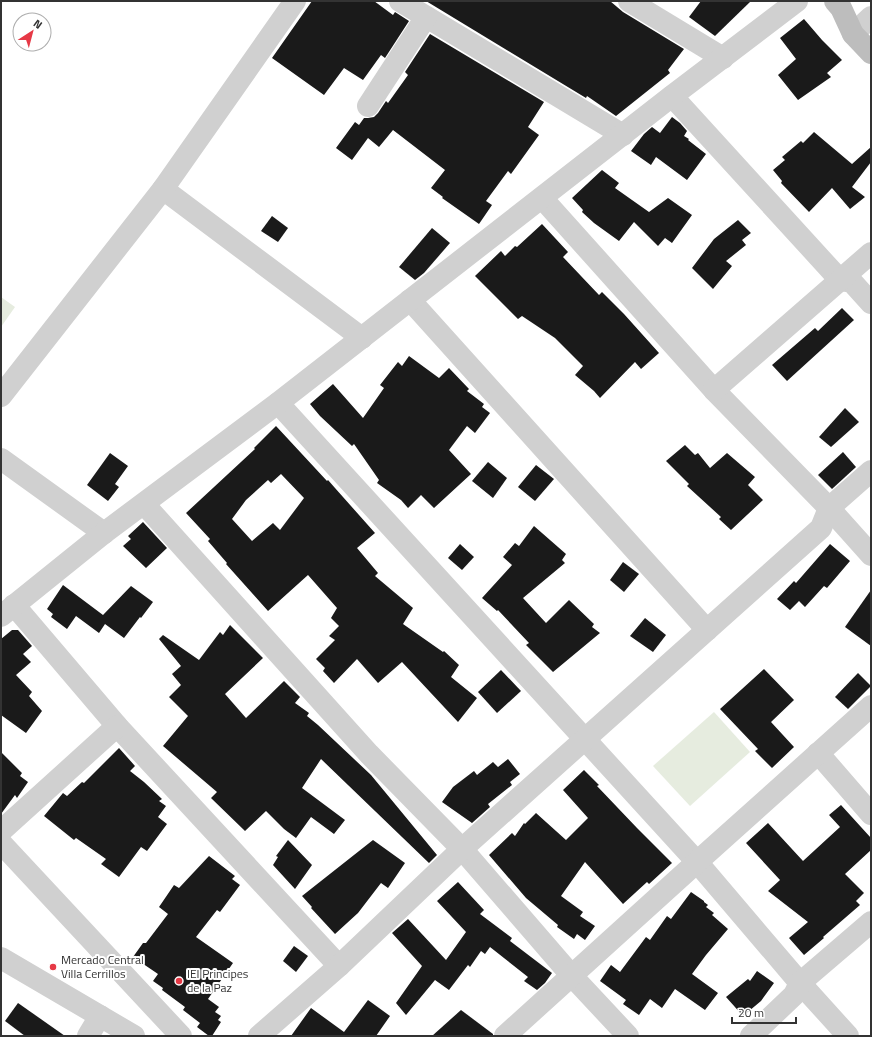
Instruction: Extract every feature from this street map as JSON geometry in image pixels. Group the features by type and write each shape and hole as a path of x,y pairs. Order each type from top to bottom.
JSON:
{"street":[{"path":"1,396 163,189 295,1"},
{"path":"400,1 623,135"},
{"path":"630,1 723,58"},
{"path":"339,966 8,610 104,533 278,403 672,96 797,1"},
{"path":"842,3 853,34 871,53"},
{"path":"853,34 871,16"},
{"path":"368,106 426,17"},
{"path":"672,96 840,280 852,282 871,303"},
{"path":"163,189 362,338"},
{"path":"542,198 714,390 829,508 871,555"},
{"path":"714,390 871,253"},
{"path":"410,300 707,630"},
{"path":"278,403 697,862 800,983 848,1036"},
{"path":"1,459 104,533"},
{"path":"259,1036 339,966 462,850 821,528 829,508 871,470"},
{"path":"144,504 368,754 462,850 571,975 628,1036"},
{"path":"505,1036 871,706"},
{"path":"1,831 117,726"},
{"path":"818,754 871,814"},
{"path":"1,843 181,1036"},
{"path":"751,1036 794,995 800,983 871,922"},
{"path":"1,958 134,1036"},
{"path":"88,1036 100,1016"}],"shaded area":[{"path":"1,297 15,307 1,327"},
{"path":"714,712 750,752 690,806 653,766"}],"building":[{"path":"312,1 374,1 393,15 395,12 409,21 385,58 381,55 363,80 344,68 324,95 272,58"},
{"path":"426,1 610,1 623,12 684,49 668,70 670,73 616,116 587,96 586,98"},
{"path":"701,1 751,1 715,36 689,17"},
{"path":"804,19 842,60 827,73 831,77 798,100 778,75 796,59 780,38"},
{"path":"430,34 544,102 528,127 539,135 511,174 508,171 486,201 492,205 479,224 442,198 443,197 431,188 445,170 393,130 379,147 368,138 352,160 336,148 355,122 359,125 364,118 374,117 386,101 388,103 408,75 405,72"},
{"path":"672,117 687,131 684,136 706,154 687,180 656,157 651,165 631,151 644,134 652,127 660,133"},
{"path":"814,132 852,164 871,147 871,162 852,187 865,197 850,209 832,188 809,212 781,183 782,181 773,170 785,160 782,157 801,141 803,143"},
{"path":"602,170 619,183 615,188 649,212 668,198 692,215 672,243 665,238 658,246 634,222 619,241 594,223 582,212 583,210 572,198"},
{"path":"272,216 288,228 278,242 261,231"},
{"path":"738,220 751,233 742,240 746,245 726,261 732,266 713,289 692,268 714,239"},
{"path":"542,224 568,252 563,257 599,295 602,292 624,314 659,353 641,369 635,362 600,398 575,375 583,366 555,338 522,316 518,319 475,276 501,251 505,256"},
{"path":"432,228 450,243 424,273 415,280 399,267"},
{"path":"842,308 854,320 787,381 772,365 815,328 818,331"},
{"path":"409,356 439,378 449,368 469,389 467,391 484,404 482,407 490,413 475,433 467,426 449,450 471,474 434,508 421,495 408,508 401,500 377,483 379,480 354,444 352,446 320,416 310,404 333,384 363,418 384,388 380,385 398,362 402,366"},
{"path":"845,408 859,422 831,447 819,437"},
{"path":"276,426 327,481 328,480 375,533 357,548 378,573 375,576 413,608 403,624 443,652 444,651 459,665 451,677 477,698 458,722 402,662 378,683 357,659 334,683 323,671 325,668 316,659 335,640 329,636 339,626 331,618 337,608 308,575 268,611 226,564 227,563 208,541 210,539 186,513 255,449 254,448","holes":["281,474 304,498 280,530 273,523 252,541 232,519 246,500 268,480 271,483"]},
{"path":"685,445 695,455 698,453 710,468 727,453 755,477 748,485 763,500 731,530 719,519 721,517 687,486 689,484 666,461"},
{"path":"843,452 856,467 832,489 818,475"},
{"path":"110,453 128,466 115,484 119,487 108,501 87,485"},
{"path":"488,462 507,478 493,498 472,481"},
{"path":"536,465 554,479 535,501 518,487"},
{"path":"143,522 167,548 146,568 123,546 131,539 128,536"},
{"path":"534,526 566,554 562,560 565,563 523,598 546,623 569,600 594,624 592,627 600,633 553,672 526,645 529,643 498,610 497,611 482,598 512,565 503,557 515,543 519,546"},
{"path":"460,544 474,557 462,570 448,558"},
{"path":"830,544 850,561 827,588 824,586 805,607 799,601 790,610 777,599 794,581 796,583"},
{"path":"623,562 639,574 624,592 610,580"},
{"path":"63,585 103,615 131,586 153,602 124,638 105,624 99,633 76,616 67,629 51,617 53,614 47,609"},
{"path":"871,590 871,646 845,627"},
{"path":"645,618 666,635 653,652 630,636"},
{"path":"230,625 263,658 225,694 246,718 284,681 300,697 295,703 309,713 307,716 371,775 437,855 429,863 321,759 302,788 345,820 334,834 311,817 296,838 284,829 266,811 245,831 211,798 217,792 163,746 188,716 169,697 181,685 172,674 181,666 159,639 163,635 199,660 220,632 223,635"},
{"path":"12,630 18,630 32,646 23,654 31,662 16,675 32,692 29,696 42,711 26,733 1,715 1,639"},
{"path":"764,669 794,700 771,722 794,747 772,768 755,751 758,749 720,709"},
{"path":"501,670 521,691 497,713 478,692"},
{"path":"858,673 871,686 848,709 835,697"},
{"path":"119,748 135,766 130,771 162,799 159,801 166,806 158,817 167,824 147,851 141,847 119,877 101,864 106,859 76,838 74,840 44,816 63,793 67,796 82,782 84,783"},
{"path":"1,752 22,773 20,776 28,782 17,798 15,795 1,814"},
{"path":"508,759 520,774 510,782 512,785 488,804 490,807 472,823 442,802 453,787 474,771 477,775 493,762 498,767"},
{"path":"584,770 599,785 597,786 672,863 649,884 647,882 623,904 585,862 561,896 583,912 580,916 595,926 585,940 577,934 574,939 557,927 558,925 526,898 489,855 512,833 515,836 524,823 525,824 536,813 566,840 588,818 563,790"},
{"path":"841,805 871,838 871,850 845,874 864,893 856,901 860,905 804,955 789,938 808,922 768,891 780,880 746,843 768,823 803,861 840,827 829,815"},
{"path":"288,840 312,865 295,889 273,865 278,857 276,856"},
{"path":"373,840 405,863 388,888 381,883 358,913 335,934 302,896"},
{"path":"209,856 235,876 232,879 240,885 220,912 217,910 196,937 233,963 208,999 219,1007 215,1012 221,1016 218,1020 221,1022 212,1036 209,1036 197,1027 200,1023 183,1010 185,1007 162,990 163,988 153,981 158,974 133,957 143,943 146,943 168,914 159,907 174,885 179,888"},
{"path":"458,882 484,910 480,914 512,938 510,941 552,973 545,983 537,990 524,981 528,977 490,947 485,954 481,951 470,967 468,965 449,990 435,980 406,1015 396,1003 422,966 392,933 408,919 446,960 466,932 437,901"},
{"path":"691,892 708,905 706,907 714,913 712,915 728,929 692,974 718,993 705,1010 675,989 662,1008 650,999 639,1015 623,1004 626,1000 600,981 611,965 620,972 646,937 650,940 667,916 671,919"},
{"path":"294,946 308,956 296,972 283,961"},
{"path":"757,971 774,983 761,1001 743,1016 726,997 748,979 750,981"},
{"path":"368,1000 390,1016 376,1036 291,1036 311,1008 344,1032"},
{"path":"18,1003 65,1036 25,1036 5,1021"},
{"path":"461,1010 493,1034 493,1036 432,1036"}],"place":[{"name":"Mercado Central Villa Cerrillos","path":"53,967"},
{"name":"IEI Principes de la Paz","path":"179,981"}]}
